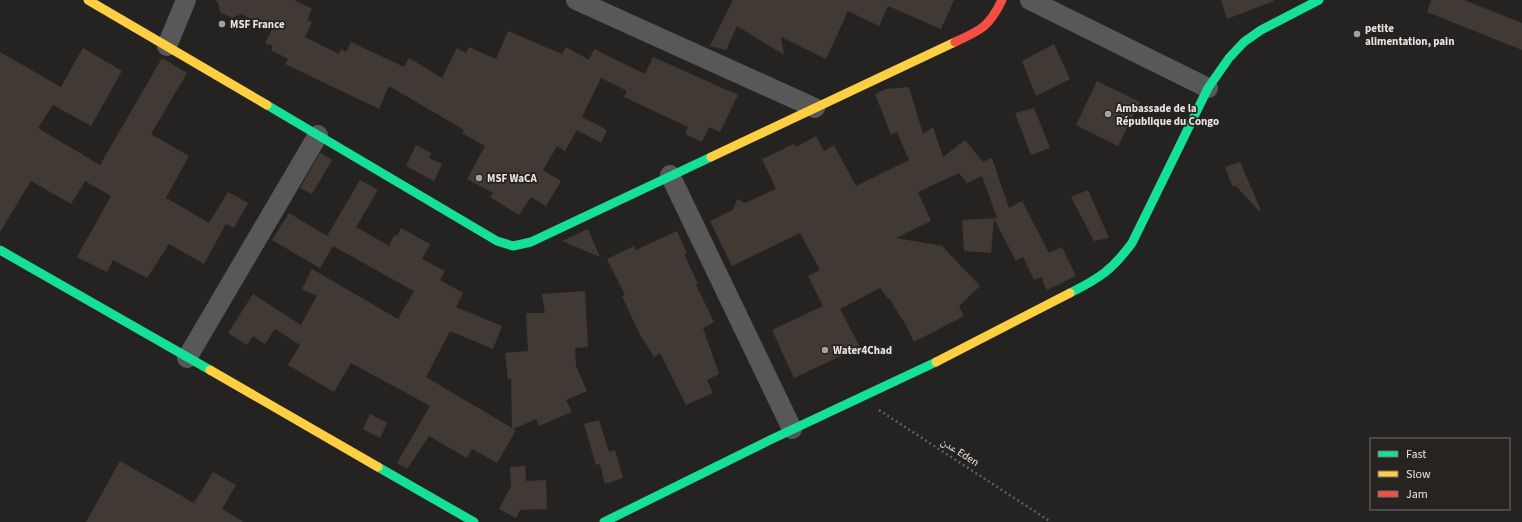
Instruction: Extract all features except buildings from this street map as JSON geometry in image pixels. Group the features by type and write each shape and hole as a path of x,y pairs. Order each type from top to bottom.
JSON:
{"street":[{"path":"88,0 496,241 513,246 531,242 670,175 981,30 994,17 1002,0"},
{"path":"167,46 186,0"},
{"path":"576,0 815,108"},
{"path":"1030,0 1208,88"},
{"path":"604,522 792,429 954,353 1096,280 1117,263 1132,243 1208,88 1224,64 1243,42 1264,28 1319,0"},
{"path":"187,358 318,135"},
{"path":"670,175 792,429"},
{"path":"0,250 474,522"}],"path":[{"name":"عدن Eden","path":"860,397 1051,522"}],"traffic: fast":[{"path":"1070,293 1090,283 1112,267 1132,243 1208,88 1229,58 1244,42 1261,30 1319,0"},
{"path":"267,105 497,241 513,246 531,242 711,157"},
{"path":"0,250 210,370"},
{"path":"604,522 770,440 936,362"},
{"path":"378,467 474,522"}],"traffic: slow":[{"path":"88,0 267,105"},
{"path":"711,157 955,42"},
{"path":"936,362 1070,293"},
{"path":"210,370 378,467"}],"traffic: jam":[{"path":"955,42 983,27 993,16 1002,0"}],"place":[{"name":"MSF France","path":"222,24"},
{"name":"petite alimentation, pain","path":"1357,34"},
{"name":"Ambassade de la République du Congo","path":"1108,114"},
{"name":"MSF WaCA","path":"479,178"},
{"name":"Water4Chad","path":"825,350"}]}
